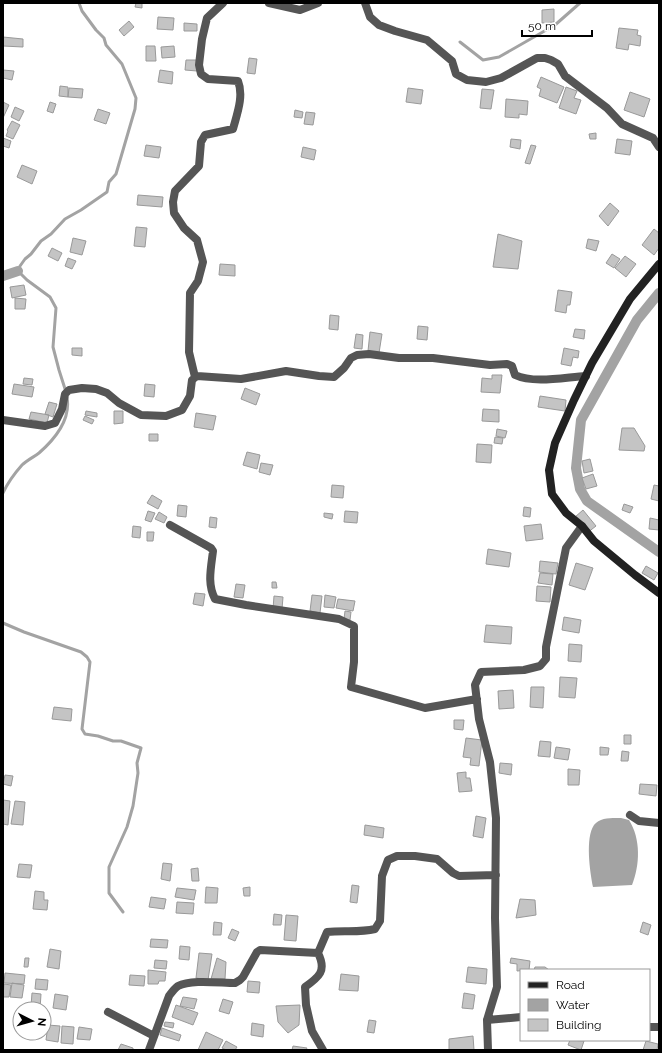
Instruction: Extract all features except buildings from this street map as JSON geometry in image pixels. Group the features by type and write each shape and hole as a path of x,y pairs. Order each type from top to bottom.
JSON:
{"main road":[{"path":"659,264 630,299 586,376 555,443 550,470 552,494 566,513 582,526 594,541 659,593"}],"street":[{"path":"195,377 188,352 190,293 198,281 203,262 197,240 184,228 174,213 173,202 175,192 199,166 201,142 205,135 233,129 241,89 238,81 208,79 201,74 199,65 202,39 207,18 223,3"},
{"path":"269,3 300,10 318,3"},
{"path":"365,3 370,17 378,25 427,40 452,61 456,74 468,80 486,82 501,78 537,58 551,60 558,64 565,76 607,108 622,124 653,138 659,147"},
{"path":"3,420 45,426 55,423 62,409 67,392 82,388 96,389 106,393 118,403 141,415 166,416 182,410 190,396 192,380 197,376 241,379 286,371 334,377 344,368 351,358 357,355 369,354 399,358 433,358 490,364 507,364 512,366 515,375 522,378 548,379 586,376"},
{"path":"170,525 211,548 213,551 210,578 214,599 339,619 354,626 354,662 351,687 425,708 477,699"},
{"path":"488,1050 487,1020 497,987 496,818 490,762 479,719 475,685 481,672 524,670 540,666 546,659 546,647 566,548 582,526"},
{"path":"630,815 639,821 659,823"},
{"path":"323,1050 312,1031 305,999 305,987 317,979 322,968 322,962 318,953 328,932 365,932 375,929 380,921 382,876 388,860 397,856 415,856 437,859 453,873 459,876 496,875"},
{"path":"149,1050 170,996 178,986 190,983 235,983 243,977 257,952 260,950 318,953"},
{"path":"108,1012 154,1036"},
{"path":"487,1020 520,1017"}],"water":[{"path":"607,818 621,818 629,820 636,835 638,861 632,885 593,887 589,855 591,831 597,822"}],"waterway":[{"path":"66,392 53,347 56,308 50,297 27,280 18,271 25,259 41,241 51,234 65,219 107,192 109,182 116,174 135,109 136,98 122,64 106,45 104,38 82,11 79,3"},
{"path":"460,42 483,60 499,57 555,25 580,3"},
{"path":"3,276 18,271"},
{"path":"659,293 637,320 581,420 576,468 580,489 587,501 659,552"},
{"path":"3,493 11,478 22,465 39,453 56,435 67,413 67,397"},
{"path":"3,623 81,652 87,657 90,662 82,729 85,734 98,736 113,741 121,741 141,748 137,763 138,773 133,806 127,827 109,867 109,893 123,912"}]}
